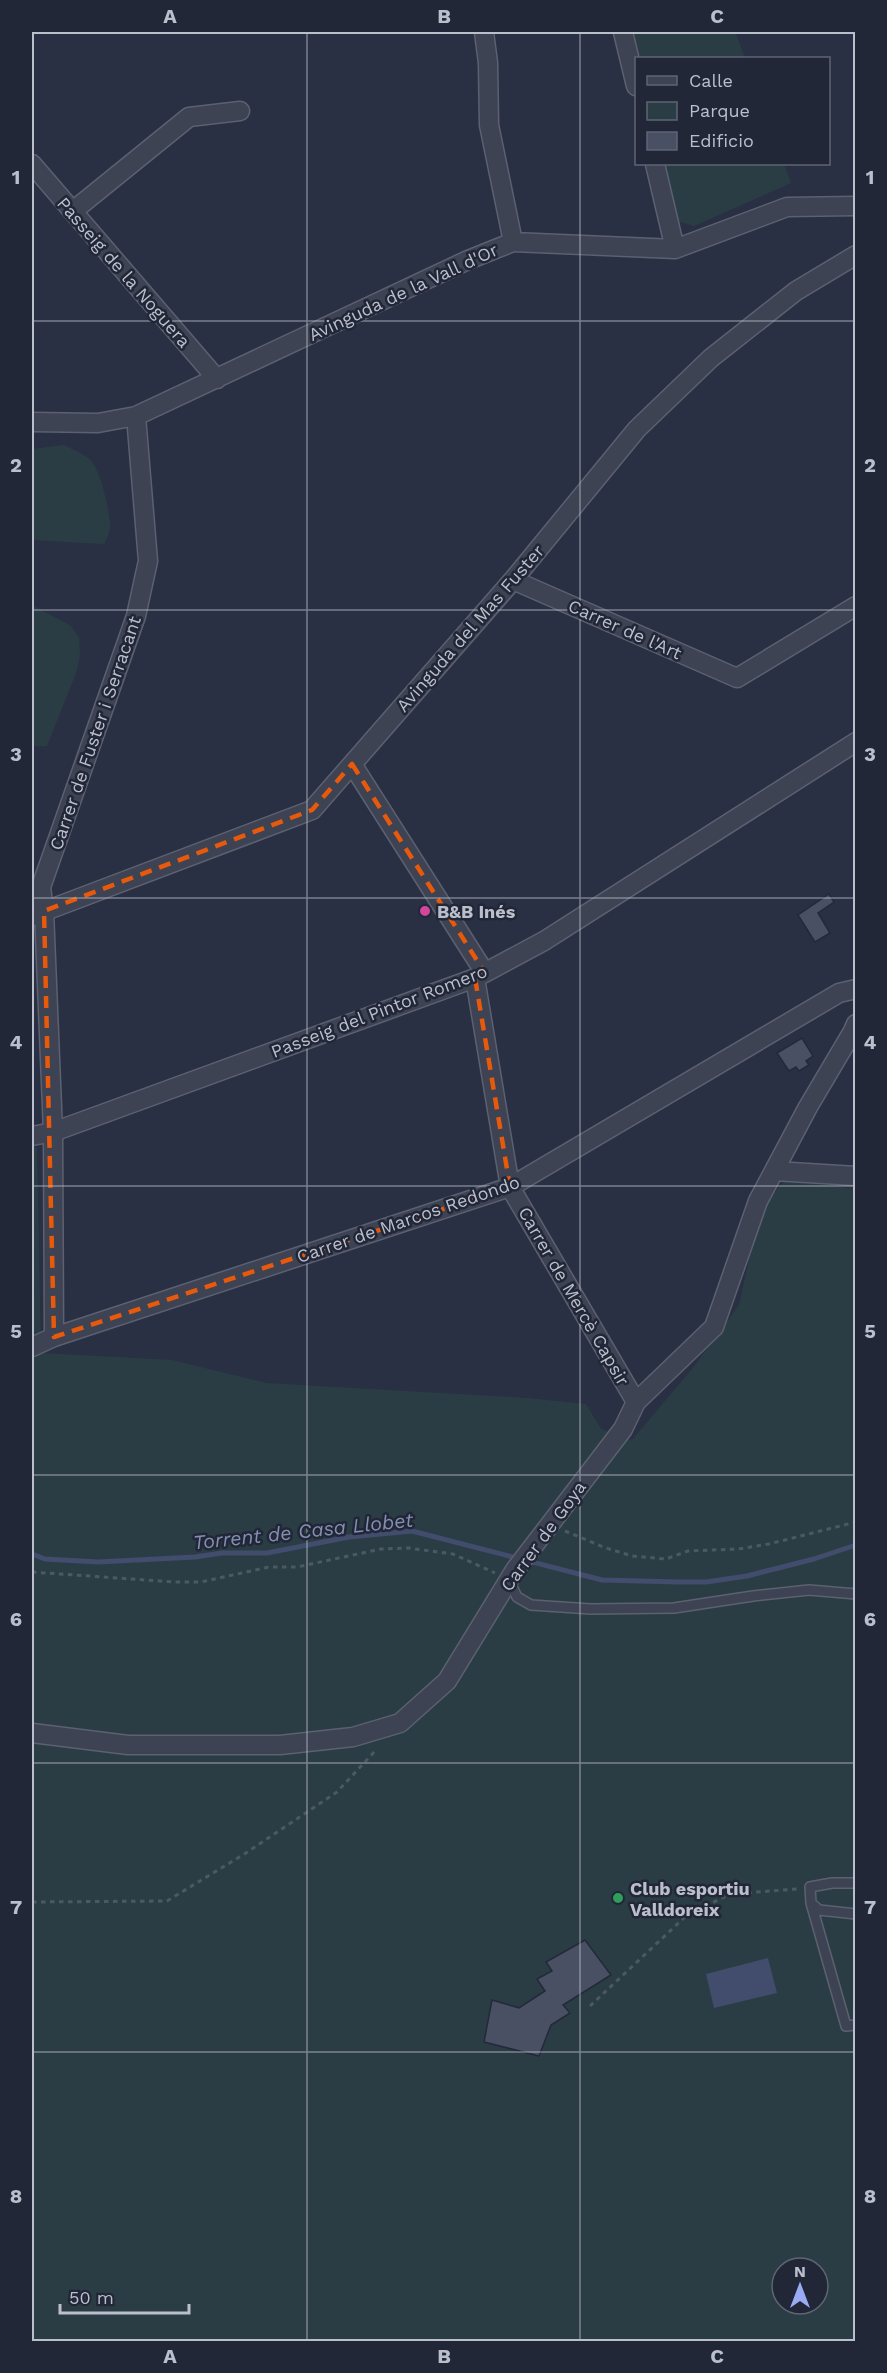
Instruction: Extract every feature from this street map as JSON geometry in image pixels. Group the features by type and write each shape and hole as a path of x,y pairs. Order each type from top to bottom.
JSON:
{"street":[{"path":"484,32 488,63 489,125 513,242"},
{"path":"623,32 635,82"},
{"path":"72,212 189,117 240,111"},
{"name":"Passeig de la Noguera","path":"32,164 217,379"},
{"path":"655,165 675,249"},
{"name":"Avinguda de la Vall d'Or","path":"32,422 98,423 136,416 468,260 513,242 675,249 787,207 855,206"},
{"name":"Avinguda del Mas Fuster","path":"38,914 312,810 513,580 637,429 711,358 796,291 855,255"},
{"name":"Carrer de Fuster i Serracant","path":"54,1337 53,1132 38,914 41,887 136,616 148,561 136,416"},
{"name":"Carrer de l'Art","path":"513,580 737,678 855,606"},
{"name":"Passeig del Pintor Romero","path":"32,1136 53,1132 480,975 544,941 855,742"},
{"name":"Carrer de Mercè Capsir","path":"352,764 480,975 510,1187 636,1402"},
{"name":"Carrer de Marcos Redondo","path":"32,1347 54,1337 510,1187 839,993 855,989"},
{"name":"Carrer de Goya","path":"32,1733 128,1745 280,1745 353,1737 400,1723 447,1681 512,1575 623,1429 636,1402 714,1327 758,1201 808,1107 853,1032 855,1024"},
{"path":"775,1171 855,1176"}],"lane":[{"path":"512,1575 516,1597 531,1605 591,1609 674,1608 808,1590 855,1594"},
{"path":"855,1883 832,1883 810,1887 811,1903 846,2026 855,2025"},
{"path":"811,1903 819,1910 855,1914"}],"path":[{"path":"550,1524 603,1547 632,1556 666,1560 688,1551 738,1550 761,1546 855,1522"},
{"path":"32,1572 201,1582 269,1567 297,1567 381,1549 408,1548 453,1554 512,1575"},
{"path":"32,1902 167,1901 246,1853 337,1792 400,1723"},
{"path":"590,2006 686,1916 730,1894 810,1887"}],"highlighted area":[{"path":"352,764 485,973 475,978 510,1187 54,1337 44,911 312,810"}],"green space":[{"path":"634,32 735,32 745,57 640,57"},
{"path":"664,165 784,165 791,183 694,226 677,221"},
{"path":"64,445 89,459 99,475 110,520 104,544 32,540 32,449"},
{"path":"32,605 71,626 79,638 80,655 76,673 47,746 32,746"},
{"path":"32,1147 37,1147 41,1353 172,1360 266,1383 527,1398 586,1404 601,1429 632,1440 692,1369 739,1305 760,1211 785,1180 855,1189 855,2341 32,2342"}],"water":[{"path":"768,1958 777,1993 714,2008 706,1974"}],"building":[{"path":"829,894 834,902 818,913 830,933 815,942 798,915"},
{"path":"802,1038 813,1056 806,1061 809,1065 799,1071 796,1067 789,1071 777,1053"},
{"name":"Club esportiu Valldoreix","path":"585,1940 611,1975 563,2005 570,2013 551,2025 539,2056 484,2042 492,2000 519,2008 545,1991 537,1979 552,1971 546,1962"}],"waterway":[{"name":"Torrent de Casa Llobet","path":"32,1554 45,1559 98,1562 195,1557 222,1553 267,1553 349,1537 412,1531 602,1580 706,1582 747,1576 814,1559 856,1545"}],"place":[{"name":"B&B Inés","path":"425,911"},
{"name":"Club esportiu Valldoreix","path":"618,1898"}]}
